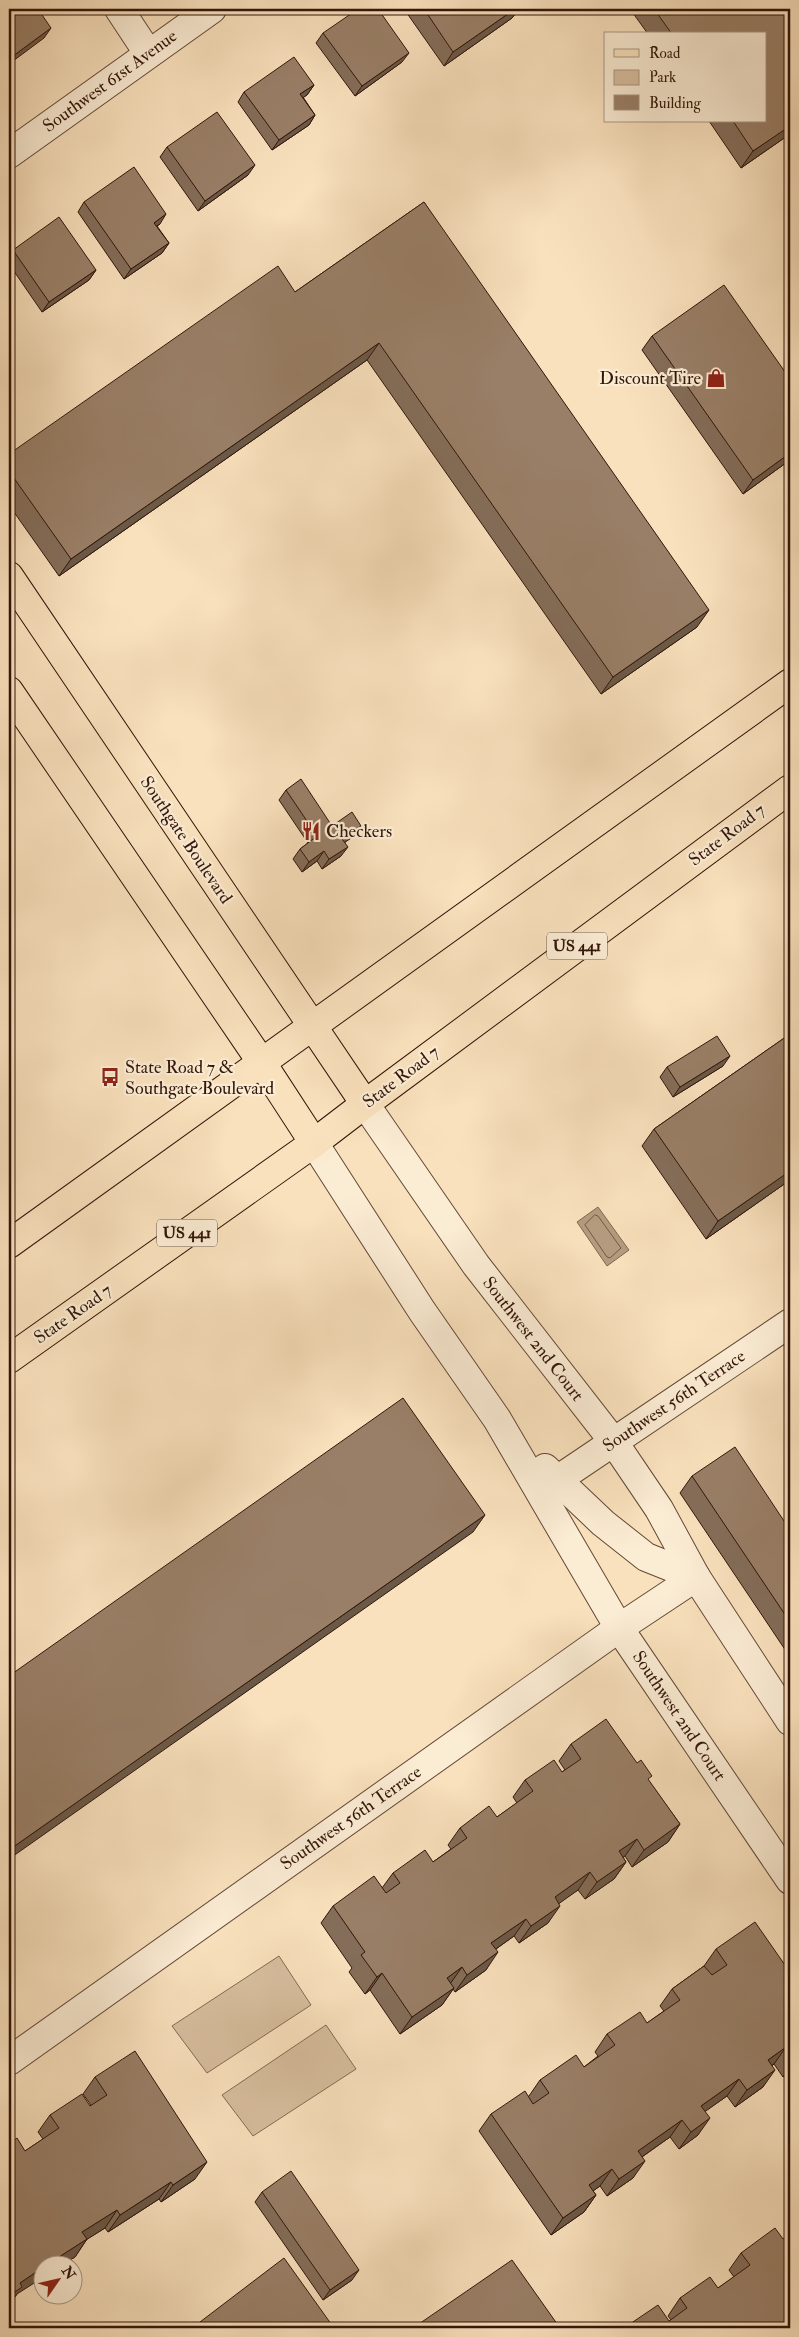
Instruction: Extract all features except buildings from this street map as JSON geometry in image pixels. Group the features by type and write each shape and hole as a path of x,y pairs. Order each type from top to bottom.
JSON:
{"main road":[{"name":"Southgate Boulevard","path":"9,576 364,1104"},
{"path":"9,1244 262,1062 313,1028 533,866 790,683"},
{"path":"9,691 262,1062 314,1144"},
{"name":"State Road 7","path":"9,1359 314,1144 364,1104 790,788"}],"street":[{"path":"118,9 148,53"},
{"name":"Southwest 61st Avenue","path":"9,154 212,9"},
{"name":"Southwest 2nd Court","path":"364,1104 476,1265 613,1441 659,1508 696,1577 790,1721"},
{"name":"Southwest 2nd Court","path":"314,1144 422,1311 497,1419 619,1628 790,1880"},
{"name":"Southwest 56th Terrace","path":"557,1480 790,1323"},
{"name":"Southwest 2nd Court","path":"497,1419 557,1480 603,1523 646,1557 696,1577"},
{"name":"Southwest 56th Terrace","path":"9,2061 619,1628 696,1577"}],"green space":[{"path":"279,1956 311,2005 207,2073 172,2026"},
{"path":"326,2025 356,2069 253,2136 222,2095"}],"water":[{"path":"598,1207 629,1250 607,1266 577,1222"}],"place":[{"name":"Discount Tire","path":"716,378"},
{"name":"Checkers","path":"311,831"},
{"name":"State Road 7 & Southgate Boulevard","path":"110,1077"}]}
